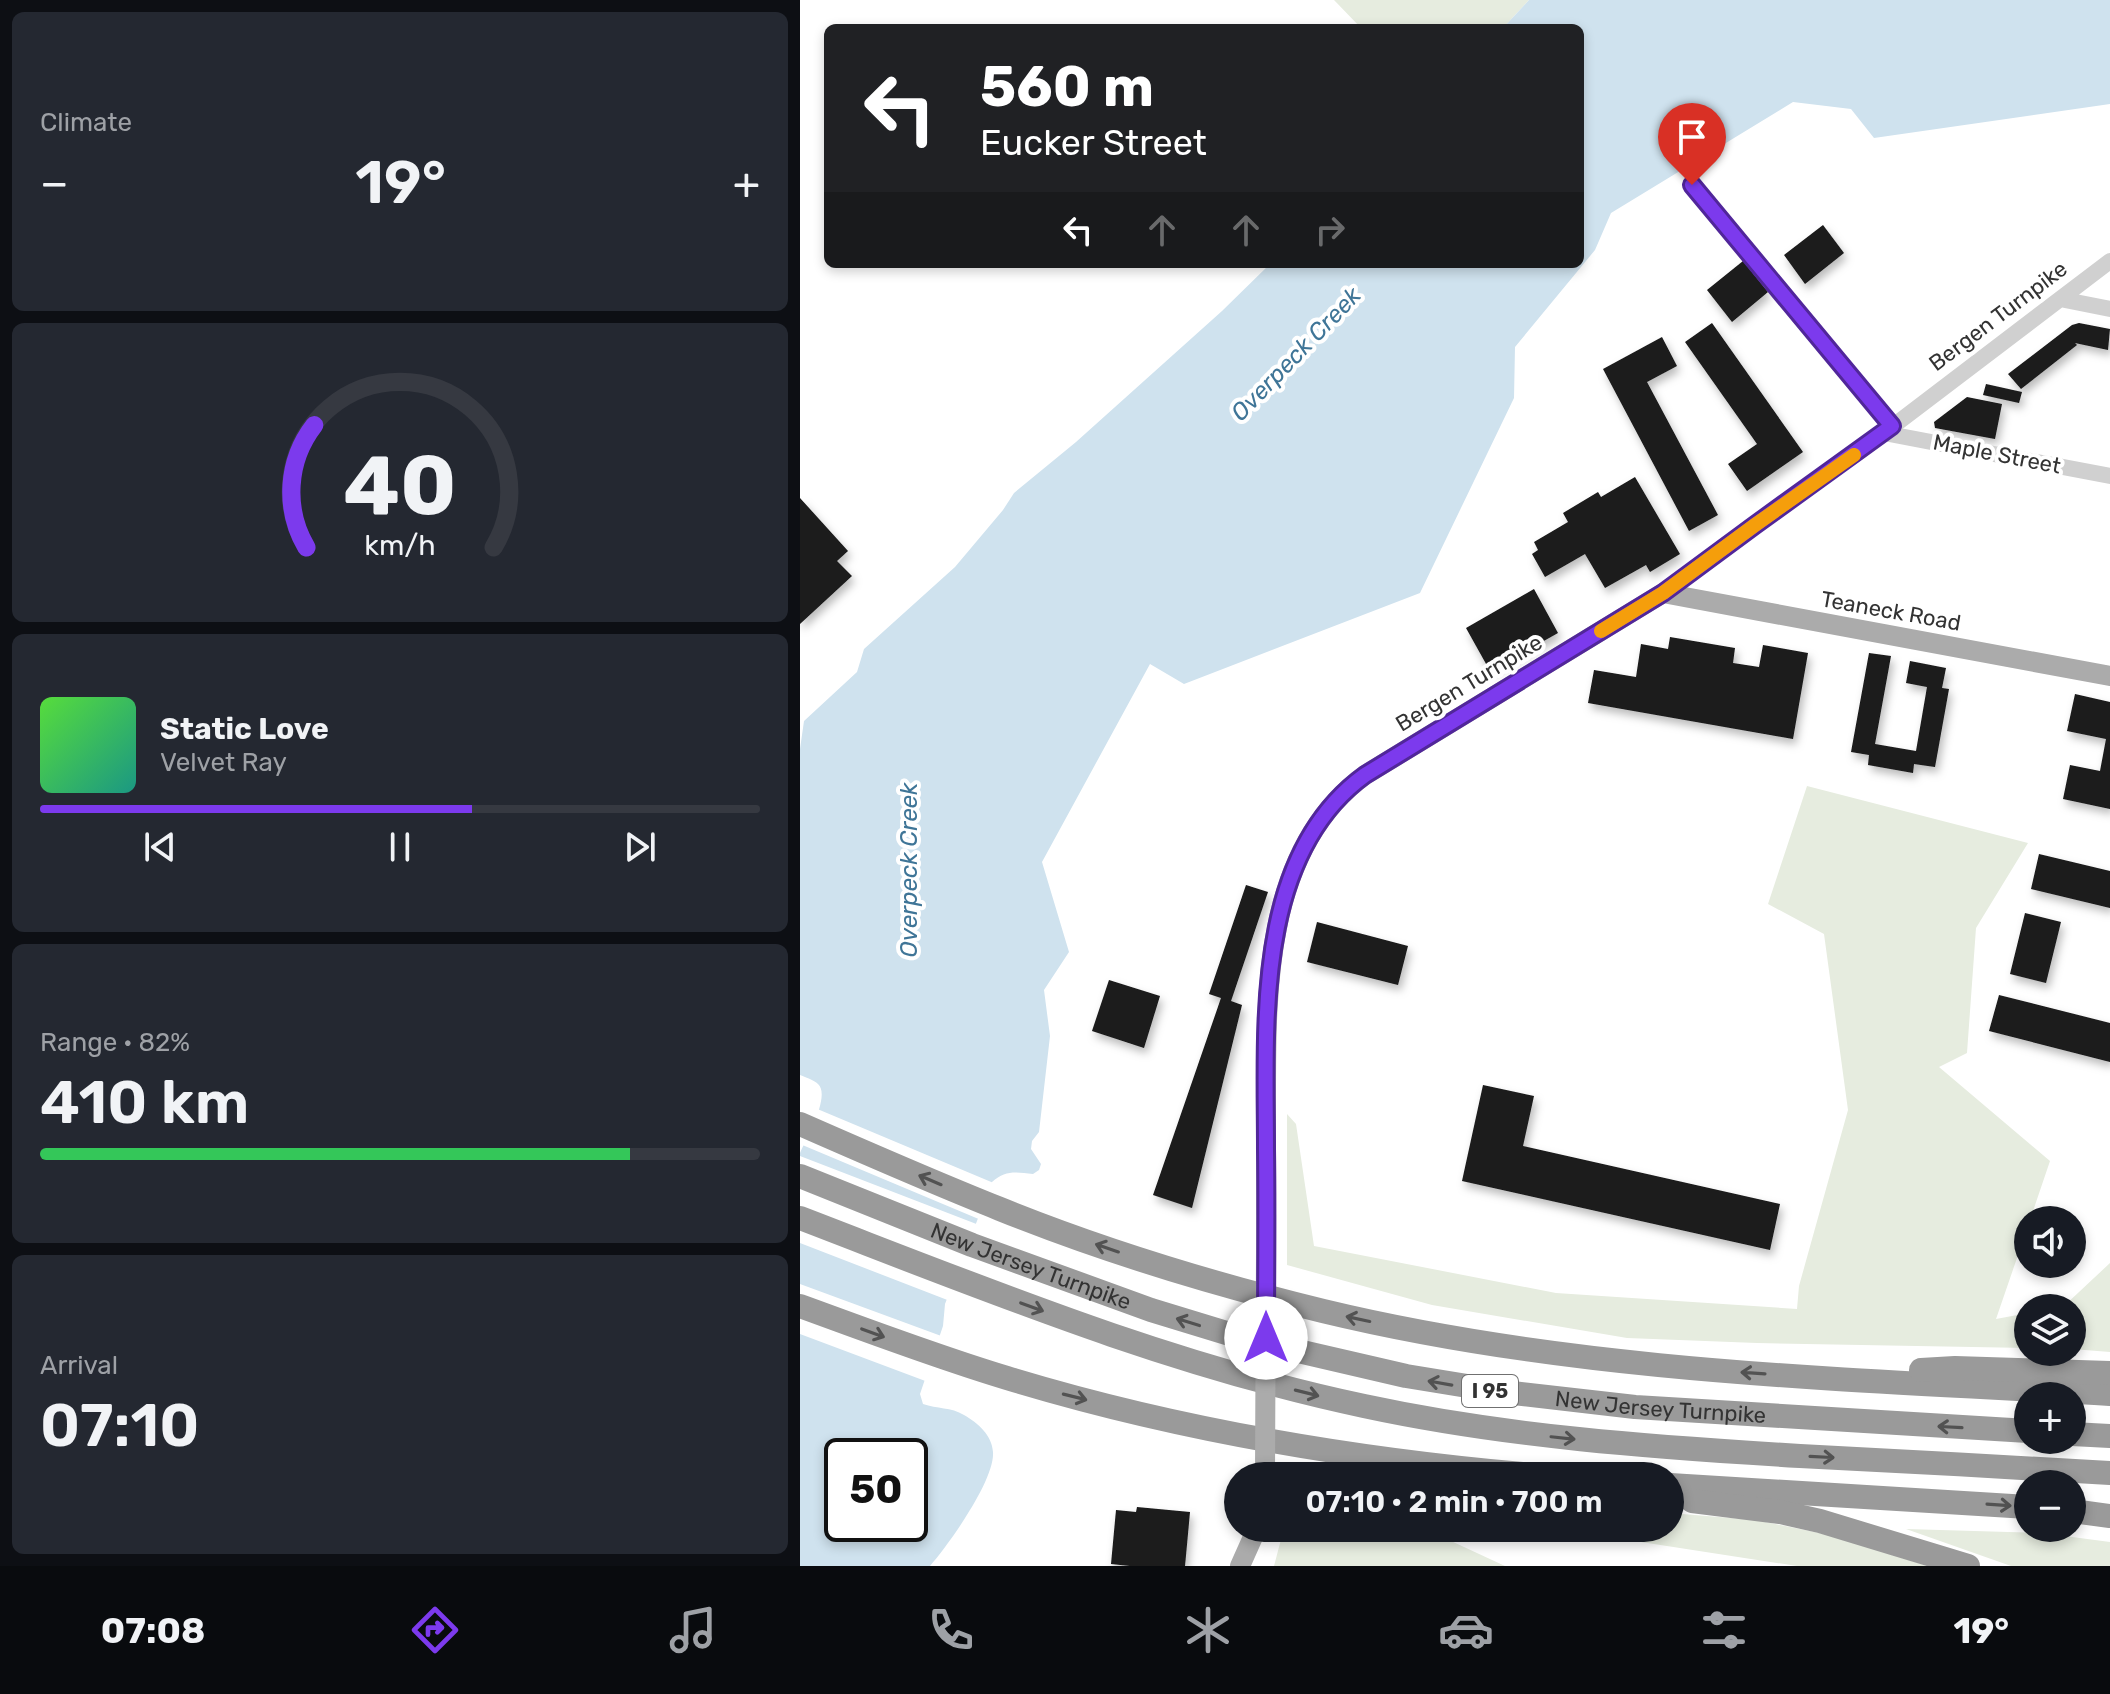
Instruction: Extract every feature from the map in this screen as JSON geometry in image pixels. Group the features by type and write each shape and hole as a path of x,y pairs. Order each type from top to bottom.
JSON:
{"highway":[{"path":"800,1124 1001,1210 1119,1252 1300,1305 1404,1328 1569,1356 1691,1368 2110,1394"},
{"name":"New Jersey Turnpike","path":"800,1176 1121,1300 1214,1330 1341,1362 1438,1382 1547,1398 1656,1408 2014,1430"},
{"path":"800,1218 1081,1324 1236,1375 1364,1406 1490,1429 1641,1446 2110,1473"},
{"path":"800,1306 947,1359 1087,1400 1255,1437 1417,1462"},
{"path":"1831,1378 1955,1368 2110,1373"},
{"path":"2086,1435 2110,1436"},
{"path":"1684,1486 2014,1506"},
{"path":"1684,1499 1780,1512 1820,1521 1968,1566"},
{"path":"2086,1513 2110,1516"}],"main road":[{"name":"Teaneck Road","path":"1663,593 2110,676"},
{"name":"Bergen Turnpike","path":"1265,1462 1266,1065 1270,967 1286,890 1298,856 1311,832 1347,789 1365,775 1663,593"},
{"path":"1240,1566 1251,1542"}],"street":[{"path":"1692,185 1888,429"},
{"name":"Bergen Turnpike","path":"1663,593 1888,429 2110,261"},
{"path":"2060,299 2110,309"},
{"name":"Maple Street","path":"1888,429 2110,476"}],"shaded area":[{"path":"1334,0 1529,0 1507,24 1357,24"},
{"path":"1807,786 2028,843 1976,928 1967,1053 1939,1067 2050,1161 2035,1206 2014,1206 2014,1267 1996,1319 2014,1316 2014,1348 1627,1338 1432,1305 1287,1265 1287,1114 1296,1124 1314,1246 1556,1293 1797,1309 1799,1286 1848,1110 1824,934 1768,904"},
{"path":"2110,1263 2110,1352 2086,1350 2086,1294 2077,1294"},
{"path":"1684,1514 1756,1520 1844,1538 1927,1566 1797,1566 1641,1542 1684,1542"},
{"path":"1906,1529 2014,1532 2014,1542 2086,1542 2086,1539 2110,1542 2110,1566 2011,1566"},
{"path":"1280,1542 1453,1542 1505,1566 1274,1566"}],"water":[{"path":"1529,0 2110,0 2110,104 1874,138 1851,109 1793,102 1611,213 1595,250 1584,263 1584,24 1507,24"},
{"name":"Overpeck Creek","path":"1266,268 1580,268 1515,347 1514,398 1420,593 1184,684 1150,664 1042,862 1069,952 1044,990 1050,1036 1039,1132 1032,1141 1031,1149 1041,1164 1033,1174 1016,1172 992,1182 945,1304 943,1326 920,1394 923,1404 959,1412 983,1430 993,1452 987,1479 959,1528 930,1566 800,1566 800,1153 822,1098 818,1084 800,1075 800,749 804,721 857,672 864,649 955,567 1014,493 1076,442"}],"pier":[{"path":"815,1108 996,1184 981,1220 800,1144"},
{"path":"800,1156 979,1225 950,1301 800,1243"},
{"path":"800,1284 944,1337 928,1382 800,1334"}],"building":[{"path":"1823,225 1844,253 1805,284 1784,255"},
{"path":"1743,261 1768,292 1732,322 1707,290"},
{"path":"1712,323 1803,452 1747,491 1728,464 1757,444 1685,342"},
{"path":"2079,323 2110,329 2108,350 2075,343 2077,345 2021,389 2008,374 2072,325"},
{"path":"1662,337 1677,366 1647,382 1718,515 1689,531 1603,369"},
{"path":"1986,384 2022,392 2019,403 1983,395"},
{"path":"1967,397 2002,404 1995,439 1935,428 1934,422"},
{"path":"1635,477 1680,554 1650,572 1646,565 1605,588 1585,554 1545,577 1532,554 1538,550 1534,542 1568,522 1563,513 1598,492 1601,497"},
{"path":"800,498 848,551 837,561 852,576 800,624"},
{"path":"1534,589 1558,633 1490,671 1466,628"},
{"path":"1670,637 1735,648 1733,663 1759,667 1763,645 1808,653 1793,739 1588,703 1594,670 1636,677 1641,644 1668,649"},
{"path":"1869,653 1891,656 1875,744 1916,751 1927,687 1906,683 1910,661 1946,668 1942,688 1949,689 1935,767 1914,764 1913,773 1868,765 1869,755 1851,752"},
{"path":"2075,694 2110,702 2110,809 2063,799 2070,765 2100,771 2106,739 2067,731"},
{"path":"2039,854 2110,871 2110,908 2031,889"},
{"path":"1246,885 1268,892 1231,1001 1242,1005 1192,1208 1153,1195 1221,998 1209,994"},
{"path":"2025,913 2061,922 2046,983 2010,974"},
{"path":"1317,922 1408,946 1398,985 1307,962"},
{"path":"1109,980 1160,996 1144,1048 1092,1031"},
{"path":"1999,995 2110,1023 2110,1062 1989,1031"},
{"path":"1483,1085 1534,1096 1523,1146 1780,1204 1770,1250 1462,1181"},
{"path":"1137,1507 1190,1512 1185,1566 1111,1564 1116,1510 1136,1512"}],"slow traffic":[{"path":"1601,631 1663,593 1854,455"}],"route":[{"path":"1266,1338 1266,1065 1270,967 1286,890 1298,856 1311,832 1347,789 1365,775 1663,593 1892,426 1692,185"}]}
